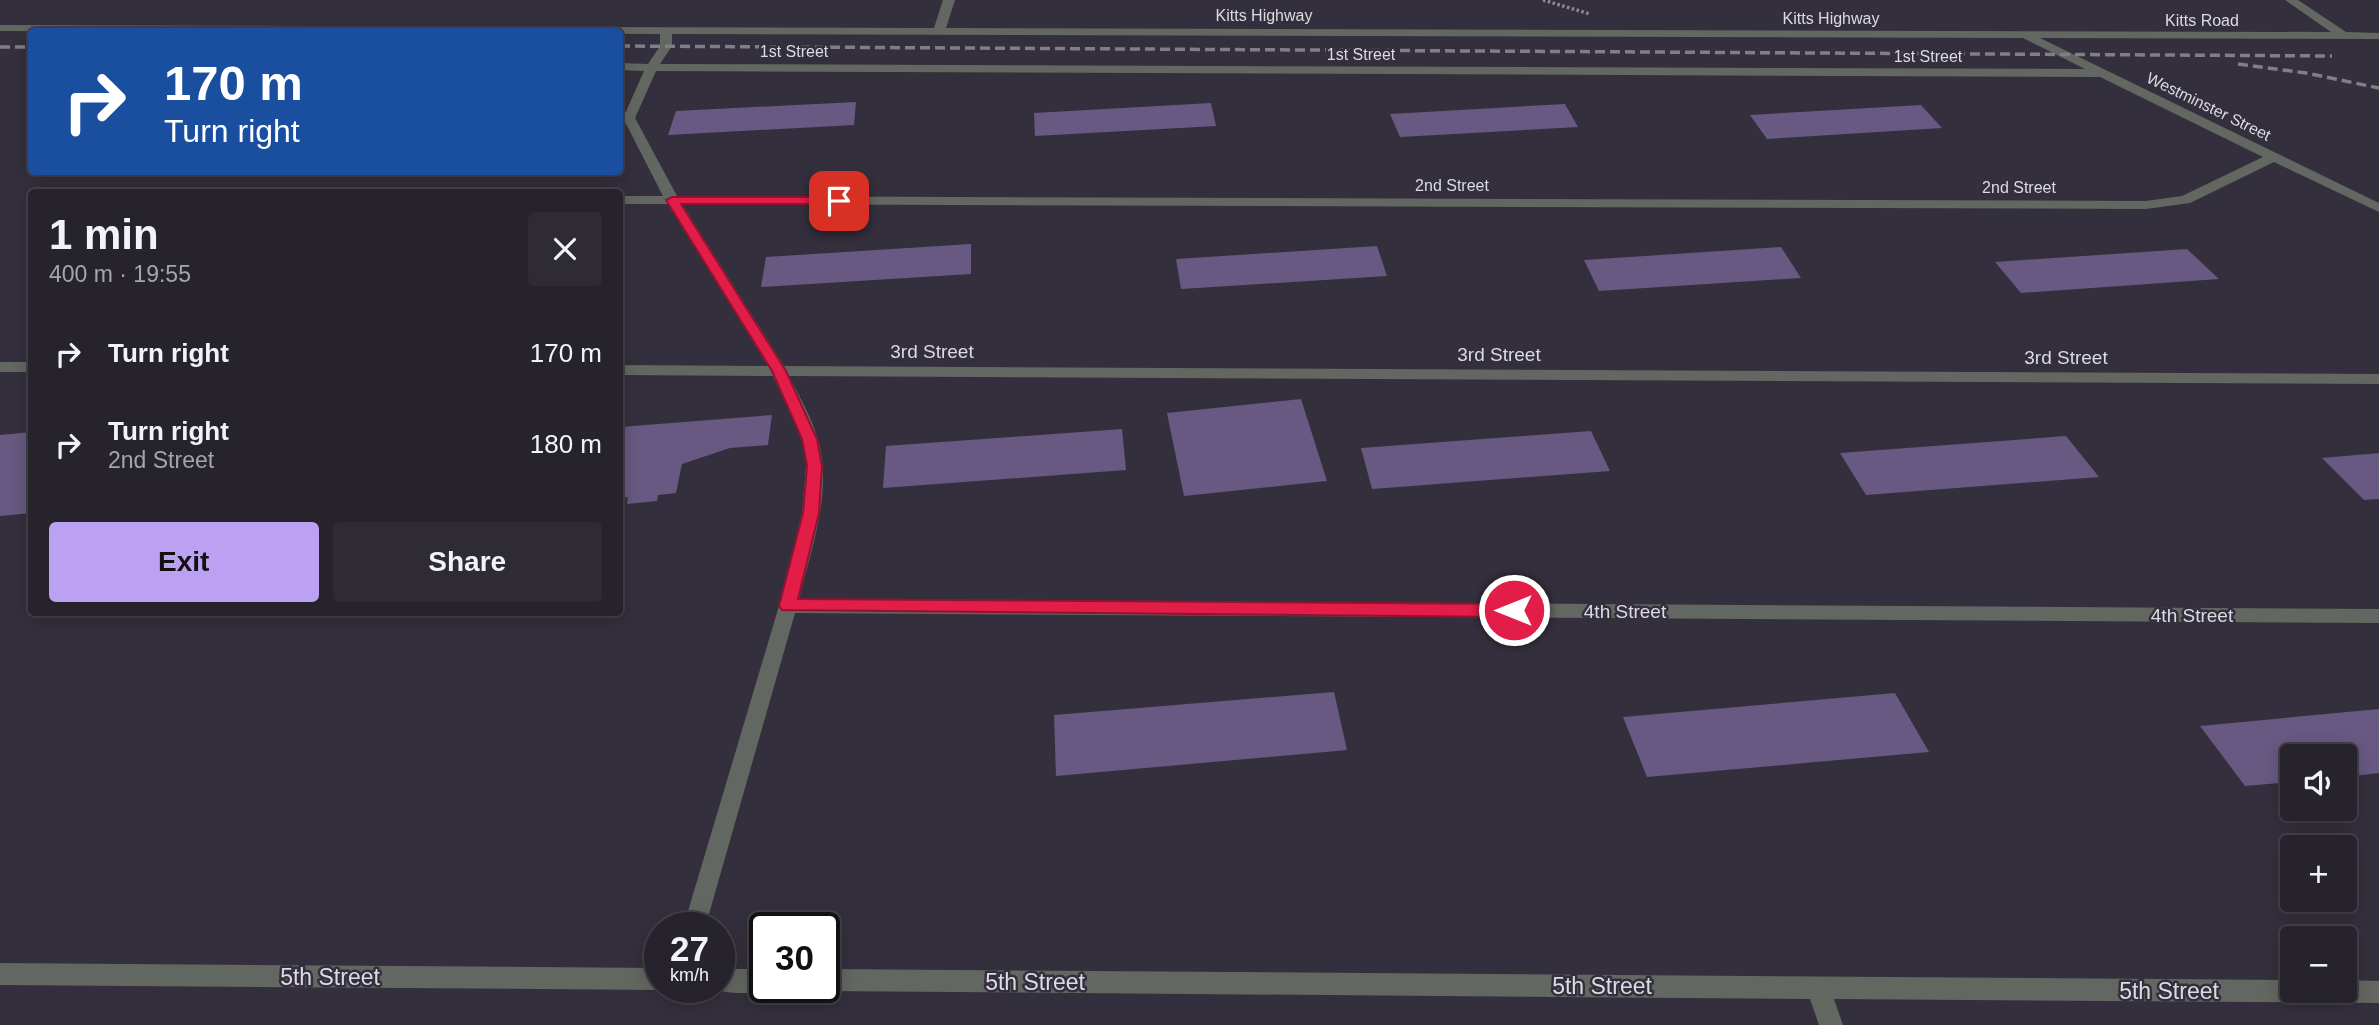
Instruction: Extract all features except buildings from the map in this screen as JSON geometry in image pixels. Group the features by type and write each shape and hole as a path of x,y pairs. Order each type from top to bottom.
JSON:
{"street":[{"path":"939,30 949,0"},
{"path":"2291,0 2344,36"},
{"name":"Kitts Highway","path":"0,28 28,28"},
{"name":"Kitts Highway","path":"623,30 2025,35"},
{"path":"666,30 666,46 652,66 629,117 672,200 779,371 810,439 814,466 811,513 788,606 699,912"},
{"name":"Kitts Road","path":"2025,35 2379,36"},
{"name":"Westminster Street","path":"2025,35 2379,208"},
{"name":"1st Street","path":"623,67 2102,73"},
{"name":"2nd Street","path":"623,200 2147,205 2185,200 2273,157"},
{"path":"0,367 28,368"},
{"name":"3rd Street","path":"623,370 2379,379"},
{"name":"4th Street","path":"788,606 2379,616"},
{"name":"5th Street","path":"0,974 644,979"},
{"name":"5th Street","path":"840,980 2379,992"},
{"path":"1818,988 1830,1025"}],"railway":[{"path":"623,46 2332,56"},
{"path":"0,47 28,47"},
{"path":"2238,64 2306,73 2379,88"}],"route":[{"path":"839,201 672,200 779,371 810,439 814,466 811,513 788,606 1514,610"}]}
